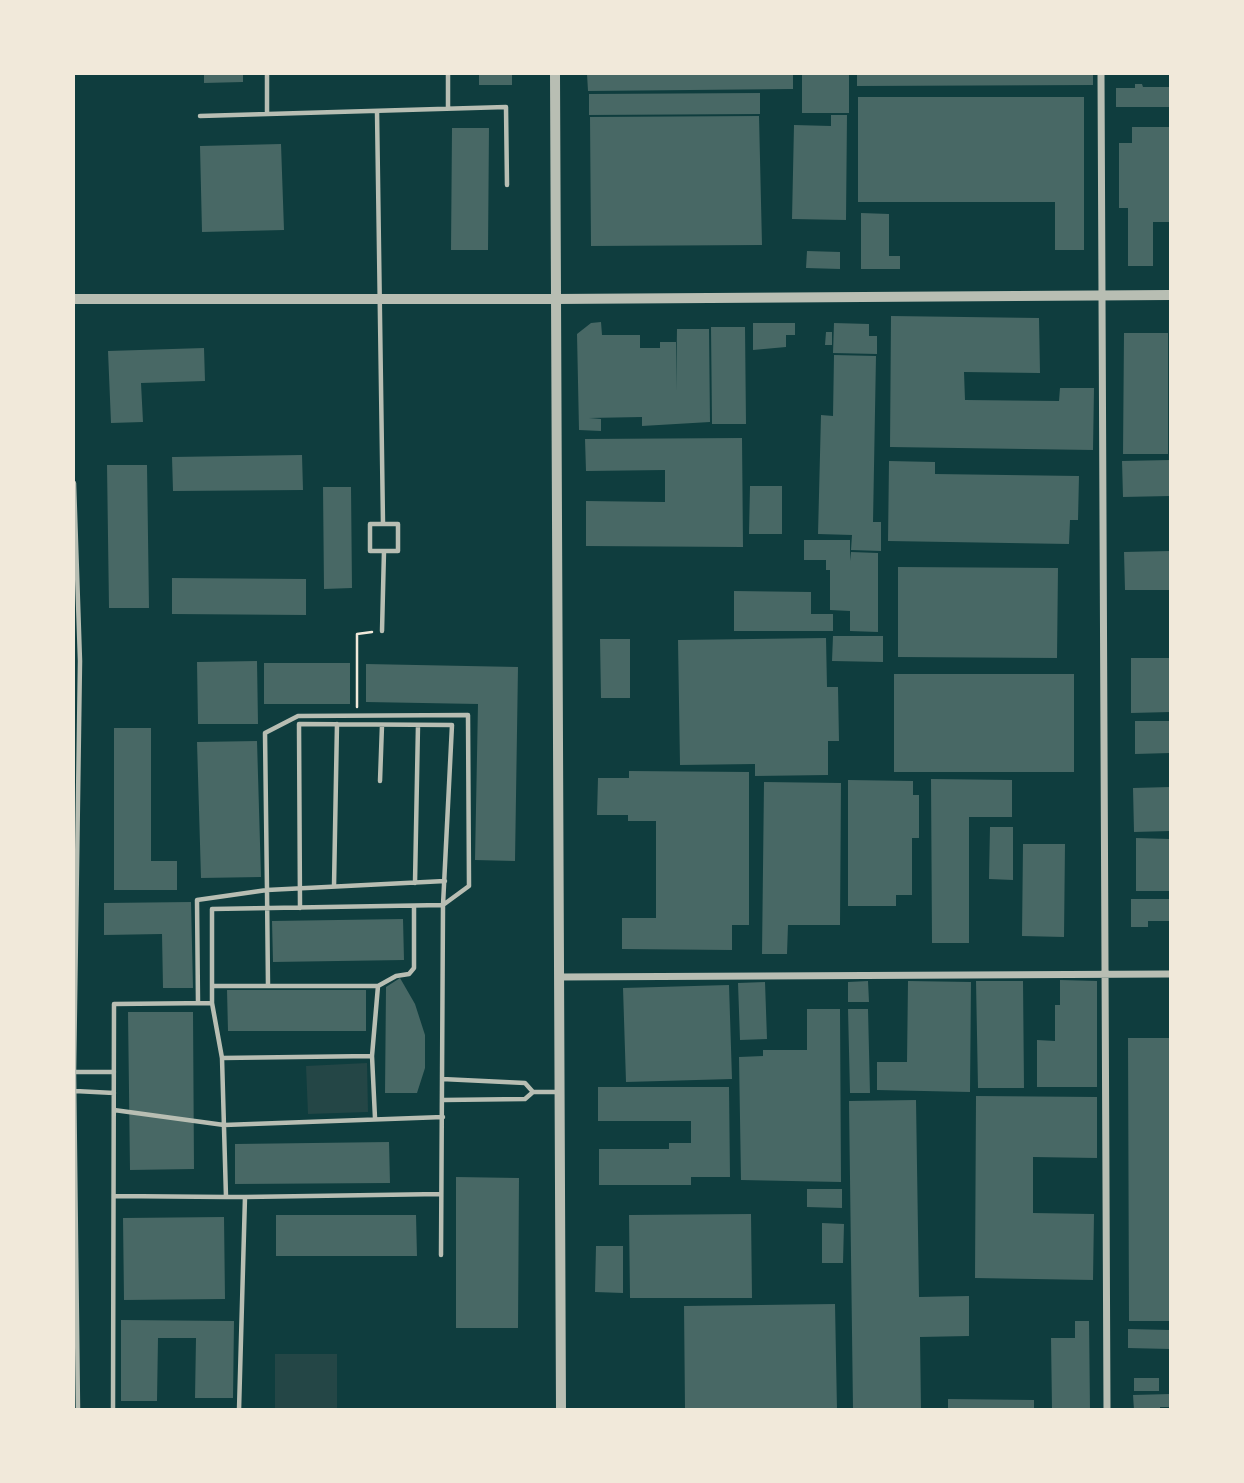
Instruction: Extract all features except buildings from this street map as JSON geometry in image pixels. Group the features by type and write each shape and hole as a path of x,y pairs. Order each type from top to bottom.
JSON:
{"street":[{"path":"555,74 561,1409"},
{"path":"1101,74 1107,1409"},
{"path":"74,299 1171,295"},
{"path":"559,977 1171,974"}],"lane":[{"path":"267,74 267,114"},
{"path":"448,74 448,108"},
{"path":"200,116 506,107 507,185"},
{"path":"377,111 383,524"},
{"path":"74,483 80,661 74,1072 78,1409"},
{"path":"370,524 383,524 398,524 398,551 370,551 370,524"},
{"path":"382,631 384,551"},
{"path":"226,1197 222,1058 212,1003 212,909 267,909 414,907 443,905 469,886 468,715 298,716 265,733 267,890 267,909 268,986"},
{"path":"300,908 299,724 452,725 443,905 441,1255"},
{"path":"334,886 337,724"},
{"path":"380,781 382,725"},
{"path":"415,883 418,725"},
{"path":"198,1003 197,900 300,887 445,881"},
{"path":"213,986 378,986 396,976 409,974 414,968 414,907"},
{"path":"375,1118 372,1056 378,986"},
{"path":"113,1409 114,1004 212,1003"},
{"path":"222,1058 372,1056"},
{"path":"74,1072 114,1072"},
{"path":"442,1079 525,1083 533,1092"},
{"path":"75,1091 114,1093"},
{"path":"443,1100 525,1099 533,1092 559,1092"},
{"path":"114,1110 224,1125 443,1117"},
{"path":"114,1196 441,1194"},
{"path":"239,1409 246,1197"}],"path":[{"path":"357,724 357,634 382,631"}],"shaded area":[{"path":"367,1063 368,1112 308,1114 306,1066"},
{"path":"275,1354 337,1354 337,1409 275,1409"}]}
